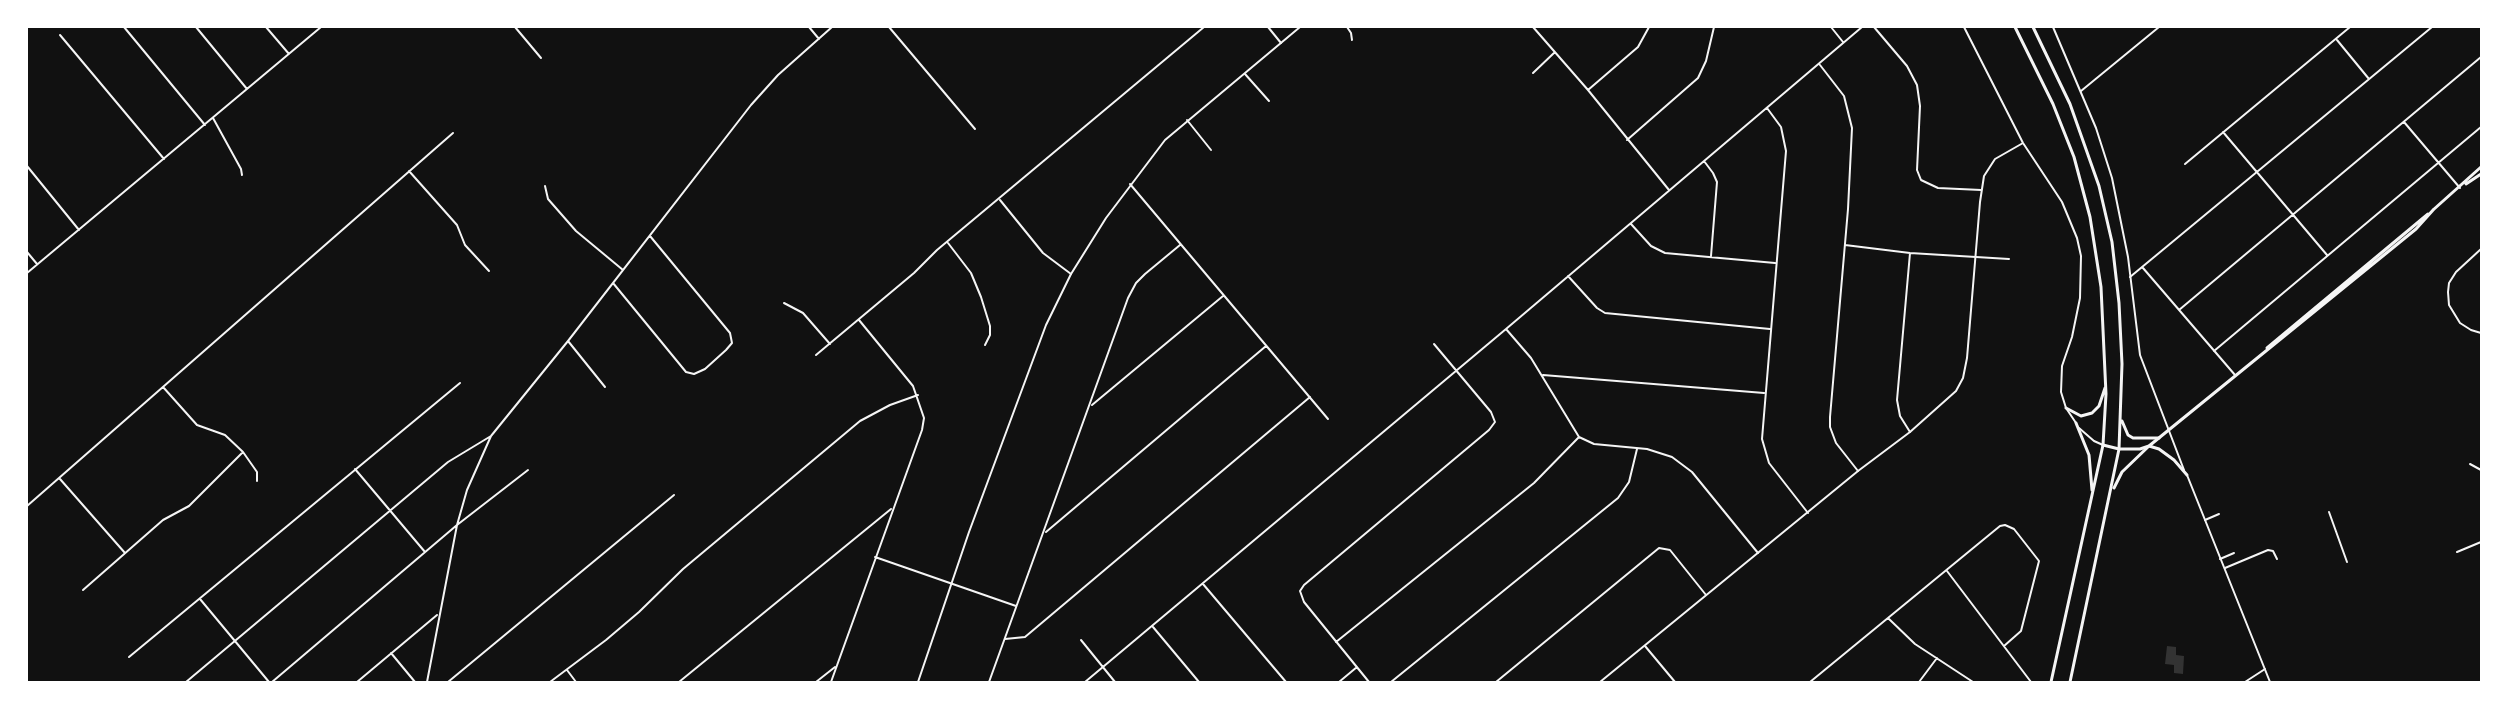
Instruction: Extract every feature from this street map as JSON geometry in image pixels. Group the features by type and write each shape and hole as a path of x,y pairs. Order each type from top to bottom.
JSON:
{"main road":[{"path":"2015,27 2053,104 2074,157 2085,195 2098,260 2106,383 2103,446 2051,682"},
{"path":"2033,27 2083,135 2102,197 2112,242 2119,303 2122,364 2122,419 2119,449 2070,682"},
{"path":"2460,188 2481,167"},
{"path":"2111,492 2122,471 2149,446 2324,298 2460,188 2481,174"},
{"path":"2066,408 2081,416 2092,413 2099,406 2106,383"},
{"path":"2122,419 2125,430 2133,438 2159,438"},
{"path":"2076,423 2089,455 2092,495"},
{"path":"2103,446 2119,449 2140,449 2149,446 2169,456 2187,476"}],"street":[{"path":"124,27 205,125"},
{"path":"196,27 247,89"},
{"path":"266,27 289,54"},
{"path":"27,273 321,27"},
{"path":"515,27 541,58"},
{"path":"809,27 819,39"},
{"path":"427,682 457,525 467,490 492,436 751,105 778,75 832,27"},
{"path":"889,27 975,129"},
{"path":"816,355 930,256 1000,200 1204,27"},
{"path":"1268,27 1281,43"},
{"path":"918,682 951,584 1046,325 1071,274 1130,184 1165,140 1300,27"},
{"path":"1347,27 1352,40"},
{"path":"1533,27 1588,90 1669,190"},
{"path":"1588,90 1633,52 1642,42 1649,27"},
{"path":"1628,140 1698,78 1704,68 1714,27"},
{"path":"1831,27 1843,42"},
{"path":"1085,682 1862,27"},
{"path":"1874,27 1907,66 1917,85 1920,106 1917,170 1921,180 1938,188 1981,190"},
{"path":"1964,27 2022,143 2062,202 2078,238 2081,256 2080,298 2078,316 2062,366 2061,392 2066,408 2082,432 2103,446"},
{"path":"2053,27 2096,128 2117,198 2140,355 2270,682"},
{"path":"2081,91 2159,27"},
{"path":"2185,164 2350,27"},
{"path":"2130,278 2432,27"},
{"path":"60,35 164,159"},
{"path":"2336,39 2369,80"},
{"path":"1533,73 1555,52"},
{"path":"2179,310 2481,57"},
{"path":"1819,64 1845,96 1852,128 1830,427 1836,443 1858,471"},
{"path":"1245,74 1269,101"},
{"path":"1767,108 1781,127 1786,145 1762,439 1766,455 1774,470 1808,513"},
{"path":"213,118 241,169 242,175"},
{"path":"1187,120 1211,150"},
{"path":"2404,122 2460,188"},
{"path":"2214,351 2481,127"},
{"path":"2223,132 2327,255"},
{"path":"27,506 453,133"},
{"path":"1600,682 1951,397 1963,378 1967,358 1981,190 1986,171 1992,163 2022,143"},
{"path":"1704,161 1717,183 1711,257"},
{"path":"27,166 79,230"},
{"path":"409,171 457,225 467,248 489,271"},
{"path":"1130,184 1328,419"},
{"path":"545,186 548,199 576,231 623,270"},
{"path":"1000,200 1043,253 1071,274"},
{"path":"1631,224 1646,241 1665,253 1776,263"},
{"path":"613,283 686,372 694,374 705,369 732,343 730,333 650,236"},
{"path":"948,243 971,273 981,297 990,326 990,335 985,345"},
{"path":"989,682 1128,298 1136,283 1180,245"},
{"path":"1845,245 1910,253 2009,259"},
{"path":"2481,249 2456,272 2450,282 2448,292 2450,305 2460,323 2481,333"},
{"path":"27,252 37,264"},
{"path":"1910,253 1897,400 1900,416 1910,432"},
{"path":"2142,267 2235,375"},
{"path":"1568,276 1597,308 1605,313 1770,329"},
{"path":"1090,407 1223,296"},
{"path":"784,303 808,318 830,344"},
{"path":"831,682 922,430 924,418 918,395 909,380 859,320"},
{"path":"1506,329 1543,375 1579,437 1594,444 1657,451 1682,464 1758,554"},
{"path":"568,341 605,387"},
{"path":"1369,682 1300,595 1302,587 1489,430 1495,422 1491,412 1434,344"},
{"path":"1044,533 1266,346"},
{"path":"1543,375 1764,393"},
{"path":"129,657 460,383"},
{"path":"163,387 196,424 225,435 243,452 257,472 257,481"},
{"path":"550,682 631,619 683,569 860,421 890,405 918,395"},
{"path":"1005,639 1025,637 1310,398"},
{"path":"186,682 448,462 492,436"},
{"path":"1336,642 1534,483 1579,437"},
{"path":"1391,682 1618,498 1629,482 1636,449"},
{"path":"83,590 163,520 189,506 243,452"},
{"path":"2469,464 2481,470"},
{"path":"355,469 425,553"},
{"path":"200,598 270,682 457,525 528,470"},
{"path":"59,478 125,553"},
{"path":"448,682 675,495"},
{"path":"679,682 893,508"},
{"path":"2329,512 2347,562"},
{"path":"2205,520 2219,514"},
{"path":"1810,682 2000,526 2005,525 2014,529 2039,561 2021,631 2004,646"},
{"path":"2457,552 2481,543"},
{"path":"1496,682 1659,548 1670,550 1706,595"},
{"path":"2224,568 2265,550 2273,551 2277,559"},
{"path":"2220,559 2234,553"},
{"path":"875,557 1016,606"},
{"path":"1947,571 2031,682"},
{"path":"1203,584 1286,682"},
{"path":"357,682 439,614"},
{"path":"1888,618 1907,638 1973,682"},
{"path":"1152,626 1199,682"},
{"path":"1081,640 1115,682"},
{"path":"1645,646 1675,682"},
{"path":"391,653 415,682"},
{"path":"1919,682 1937,658"},
{"path":"816,682 837,665"},
{"path":"1339,682 1357,667"},
{"path":"2245,682 2265,669"},
{"path":"566,670 576,682"}],"shaded area":[{"path":"2167,646 2176,647 2176,655 2184,656 2183,674 2174,673 2174,665 2165,664"}]}
